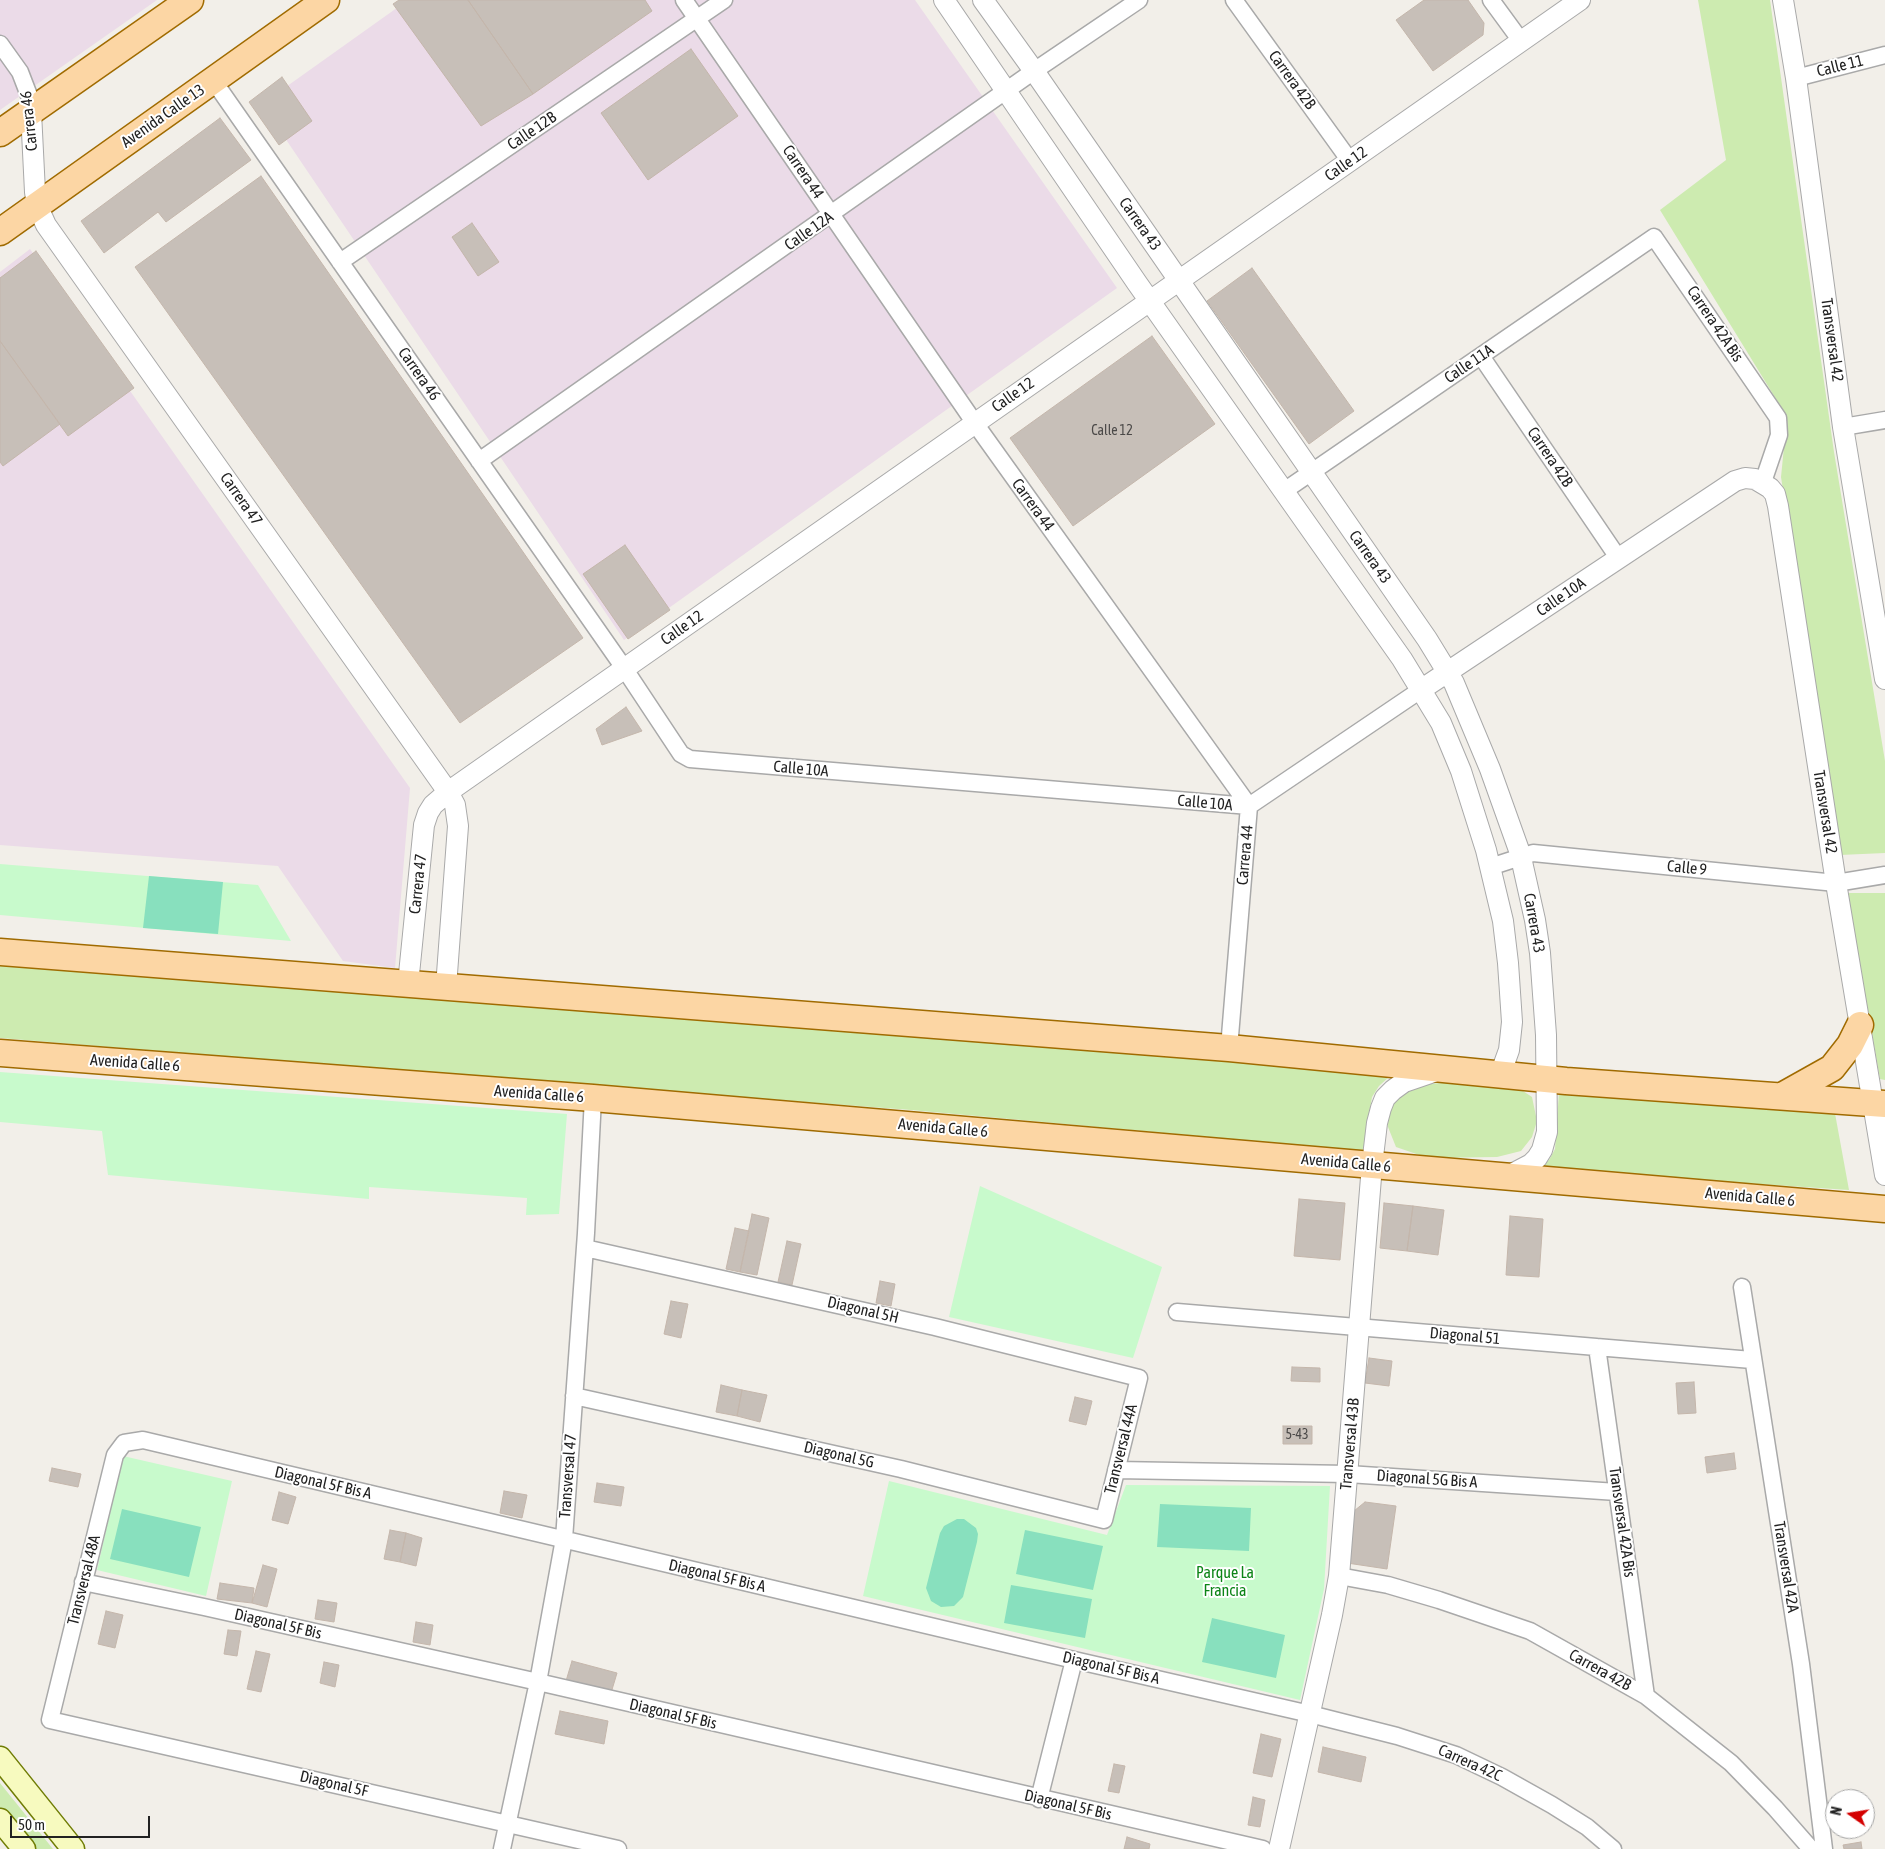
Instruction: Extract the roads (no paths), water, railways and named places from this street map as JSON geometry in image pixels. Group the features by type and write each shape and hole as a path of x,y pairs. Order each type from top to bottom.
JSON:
{"main road":[{"path":"0,134 190,0"},
{"name":"Avenida Calle 13","path":"0,232 326,0"},
{"path":"0,952 1229,1048 1547,1079 1879,1104"},
{"path":"1781,1096 1832,1068 1850,1044 1860,1025"},
{"name":"Avenida Calle 6","path":"0,1053 593,1098 1885,1209"},
{"path":"0,1758 73,1849"},
{"path":"0,1820 24,1849"}],"street":[{"name":"Carrera 44","path":"684,0 974,422 1250,806 1229,1048"},
{"name":"Calle 12B","path":"340,262 724,0"},
{"name":"Carrera 43","path":"944,0 1149,300 1422,690 1441,723 1452,748 1490,867 1506,943 1512,1022 1510,1050 1500,1074"},
{"name":"Carrera 43","path":"983,0 1427,639 1454,683 1490,769 1521,857 1535,920 1540,953 1544,1000 1547,1132 1542,1150 1531,1164 1508,1176"},
{"name":"Calle 12A","path":"479,461 832,215 1034,71 1139,0"},
{"name":"Carrera 42B","path":"1234,0 1350,161"},
{"path":"1491,0 1521,41"},
{"name":"Calle 12","path":"448,792 974,422 1580,0"},
{"name":"Transversal 42","path":"1783,0 1796,78 1844,427 1885,679"},
{"name":"Carrera 46","path":"0,44 20,72 30,98 33,178 37,205"},
{"name":"Calle 11","path":"1796,78 1885,55"},
{"name":"Carrera 46","path":"213,80 624,668"},
{"name":"Carrera 47","path":"37,205 46,225 448,792 458,815 458,826 446,987"},
{"name":"Calle 11A","path":"1284,491 1654,237"},
{"name":"Carrera 42A Bis","path":"1654,237 1775,412 1779,424 1779,435 1764,482"},
{"name":"Carrera 42B","path":"1481,356 1619,559"},
{"path":"1844,427 1885,420"},
{"name":"Calle 10A","path":"624,668 681,754 690,759 1250,806 1735,481 1745,478 1764,482"},
{"name":"Transversal 42","path":"1764,482 1775,494 1778,506 1836,883 1860,1025 1879,1104 1885,1175"},
{"name":"Carrera 47","path":"408,984 424,825 433,805 448,792"},
{"name":"Calle 9","path":"1490,867 1533,853 1836,883 1885,875"},
{"name":"Transversal 43B","path":"1279,1849 1339,1576 1377,1123 1385,1098 1404,1082 1441,1069"},
{"name":"Transversal 47","path":"502,1849 538,1682 564,1539 585,1248 593,1098"},
{"name":"Diagonal 5H","path":"585,1248 935,1326 1139,1378"},
{"name":"Transversal 42A","path":"1742,1287 1752,1360 1802,1664 1824,1849"},
{"name":"Diagonal 51","path":"1177,1312 1752,1360"},
{"name":"Transversal 42A Bis","path":"1597,1347 1646,1696"},
{"name":"Transversal 44A","path":"1104,1520 1139,1378"},
{"name":"Diagonal 5G","path":"574,1396 901,1469 1104,1520"},
{"name":"Diagonal 5F Bis A","path":"124,1443 143,1440 1310,1714"},
{"name":"Transversal 48A","path":"50,1720 115,1454 124,1443"},
{"name":"Diagonal 5G Bis A","path":"1116,1470 1348,1474 1617,1492"},
{"name":"Carrera 42B","path":"1339,1576 1388,1585 1530,1631 1646,1696 1731,1763 1775,1808 1811,1849"},
{"name":"Diagonal 5F Bis","path":"83,1582 204,1607 538,1682 1038,1799 1263,1849"},
{"path":"1038,1799 1074,1660"},
{"name":"Carrera 42C","path":"1310,1714 1407,1739 1456,1755 1502,1776 1552,1805 1587,1827 1613,1849"},
{"name":"Diagonal 5F","path":"50,1720 618,1849"}],"park label":[{"name":"Parque La Francia","path":"1225,1582"}]}
